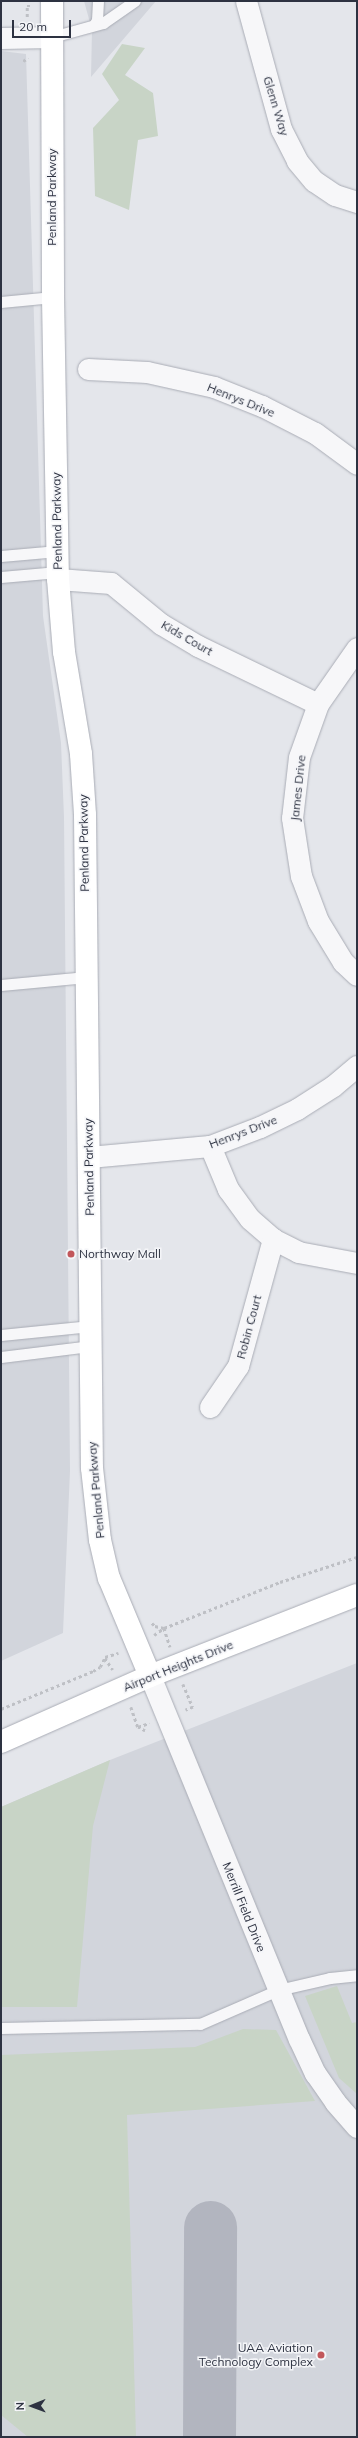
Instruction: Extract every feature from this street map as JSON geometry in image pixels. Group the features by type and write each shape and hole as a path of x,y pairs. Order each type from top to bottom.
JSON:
{"street":[{"name":"Penland Parkway","path":"52,1 53,297 58,567 64,652 81,754 85,816 92,1468 100,1540 109,1578 150,1676"},
{"name":"Glenn Way","path":"246,1 282,129 297,161 314,181 335,195 357,202"},
{"path":"1,38 52,37"},
{"name":"Henrys Drive","path":"88,369 147,372 214,387 262,406 315,433 357,464"},
{"name":"Kids Court","path":"58,567 111,583 161,624 198,646 318,704"},
{"name":"James Drive","path":"357,648 318,704 299,757 292,818 301,876 318,921 343,962 357,975"},
{"name":"Henrys Drive","path":"89,1157 210,1146 260,1127 297,1109 333,1086 357,1066"},
{"path":"210,1146 228,1189 250,1219 273,1239 298,1252 357,1263"},
{"name":"Robin Court","path":"210,1408 238,1366 273,1239"},
{"name":"Airport Heights Drive","path":"1,1742 150,1676 357,1595"},
{"name":"Merrill Field Drive","path":"150,1676 278,1990 315,2074 335,2102 357,2127"}],"lane":[{"path":"94,25 97,20 98,1"},
{"path":"52,37 102,23 135,1"},
{"path":"1,302 53,297"},
{"path":"1,556 58,567"},
{"path":"1,577 58,567"},
{"path":"1,986 87,977"},
{"path":"1,1335 91,1336"},
{"path":"1,1357 91,1336"},
{"path":"1,2028 200,2024 278,1990 330,1978 357,1975"}],"path":[{"path":"150,1622 155,1626 164,1628 280,1582 357,1556"},
{"path":"1,1709 93,1671 100,1667 105,1657"}],"shaded area":[{"path":"84,1 156,1 91,77 92,30"},
{"name":"Northway Mall","path":"1,51 26,54 43,616 61,743 64,817 70,1471 63,1633 1,1661"},
{"path":"357,1663 357,2437 1,2437 1,1807 110,1760"}],"green space":[{"path":"122,44 145,48 125,75 153,93 158,136 138,140 129,210 95,196 93,128 119,100 102,74"},
{"path":"110,1760 93,1826 77,2007 1,2007 1,1807"},
{"path":"337,1986 352,2023 357,2022 357,2094 339,2078 305,1996"},
{"path":"243,2029 276,2030 315,2101 127,2115 136,2437 28,2437 1,2415 1,2055 195,2047"}],"taxiway":[{"path":"209,2437 210,2227"}],"place":[{"name":"Northway Mall","path":"71,1254"},
{"name":"UAA Aviation Technology Complex","path":"321,2355"}]}
